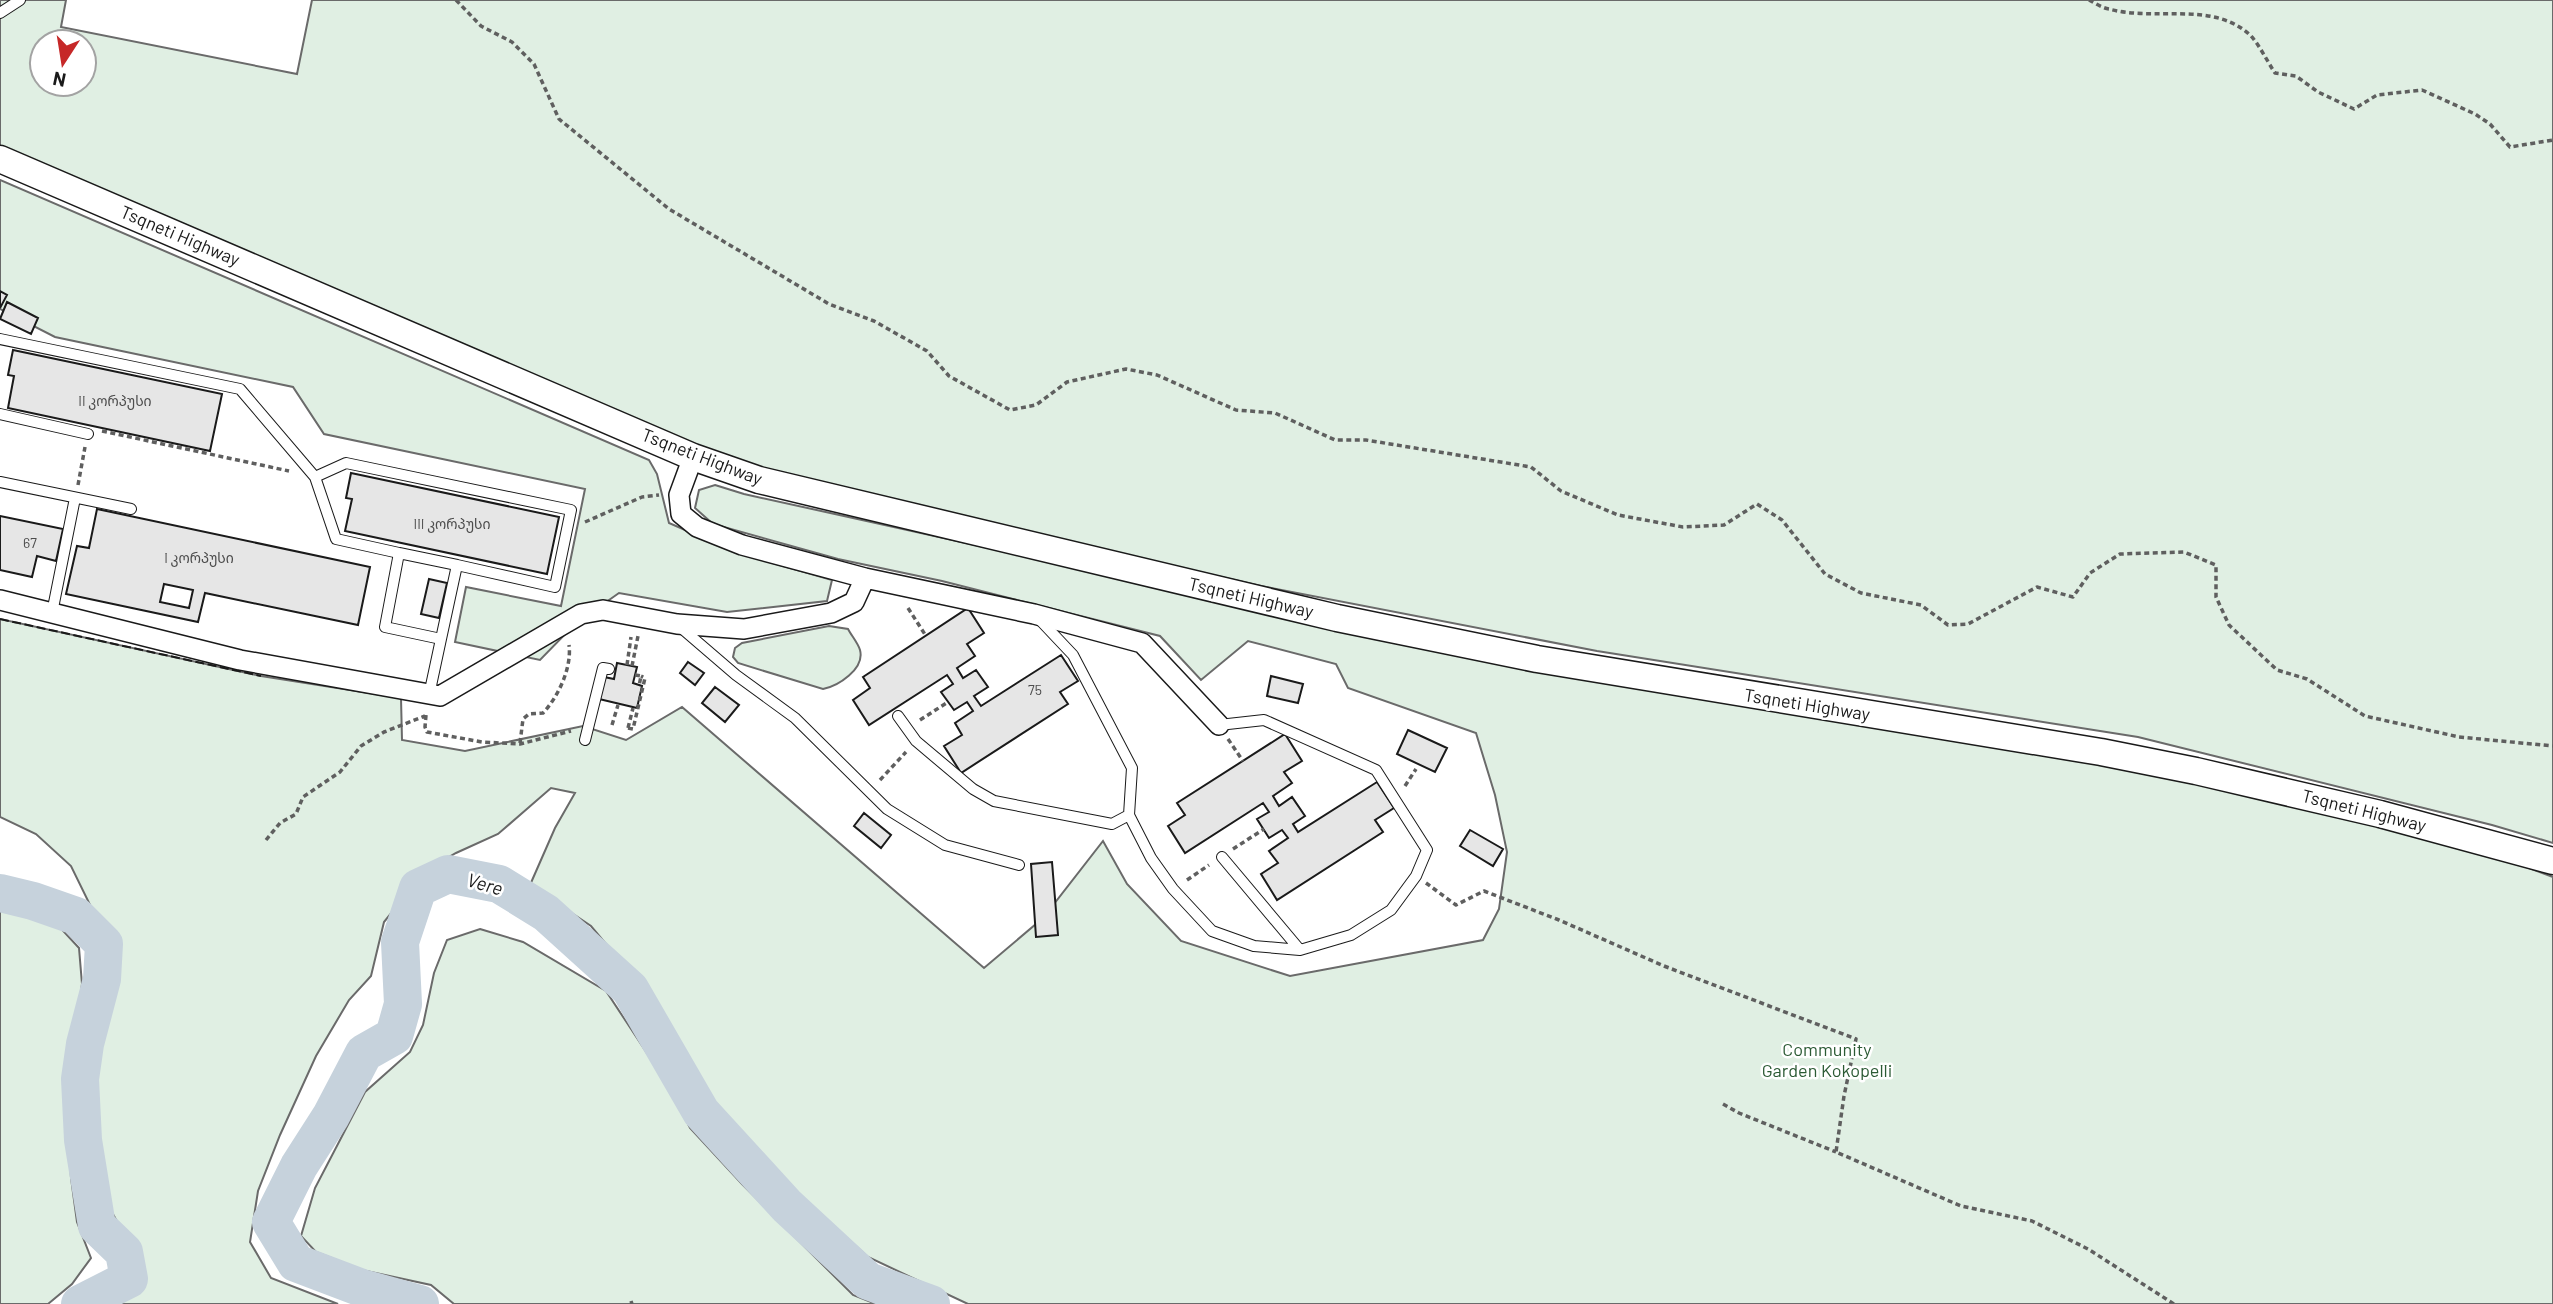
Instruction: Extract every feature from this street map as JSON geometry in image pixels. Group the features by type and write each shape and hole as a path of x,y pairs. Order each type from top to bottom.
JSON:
{"main road":[{"name":"Tsqneti Highway","path":"0,159 693,457 771,483 1337,618 1537,659 2196,771 2379,814 2553,861"}],"street":[{"path":"693,457 679,495 681,514 697,527 742,545 865,578 1034,614 1142,643 1219,725"},
{"path":"0,600 240,660 429,695 447,693 581,614 603,610 677,624 744,629 831,613 854,602 865,578"}],"lane":[{"path":"0,13 20,0"},
{"path":"0,339 240,389 315,477 336,539 555,587 571,510 346,463 315,477"},
{"path":"0,414 88,434"},
{"path":"0,482 131,509"},
{"path":"52,613 75,498"},
{"path":"399,553 385,627 440,639"},
{"path":"429,695 457,565"},
{"path":"1034,614 1073,655 1132,768 1129,815 1151,858 1173,889 1212,931 1254,946 1300,950 1351,935 1391,910 1416,876 1427,850 1376,770 1264,720 1219,725"},
{"path":"677,624 736,675 795,718 887,809 945,845 1019,866"},
{"path":"585,733 603,668 609,669"},
{"path":"898,716 916,741 973,789 994,801 1112,824 1129,815"},
{"path":"1222,857 1300,950"}],"path":[{"path":"456,0 481,26 512,42 534,64 559,119 669,209 829,304 874,321 927,351 949,376 1010,410 1036,405 1067,382 1126,369 1157,375 1236,410 1275,413 1335,440 1366,440 1531,467 1561,491 1618,515 1683,527 1724,525 1757,504 1782,520 1825,574 1861,593 1921,606 1948,625 1968,624 2037,587 2073,597 2090,573 2120,554 2184,552 2216,565 2216,597 2230,625 2277,670 2307,679 2365,716 2459,737 2553,746"},
{"path":"2089,0 2109,9 2147,13 2208,13 2227,20 2250,35 2275,73 2296,76 2318,92 2354,109 2377,95 2422,90 2475,114 2490,124 2510,147 2553,140"},
{"path":"114,433 315,477"},
{"path":"75,498 88,434"},
{"path":"592,520 642,498 660,495"},
{"path":"520,744 523,719 529,714 543,713 554,701 566,671 570,652 565,622"},
{"path":"625,633 639,636 630,666 631,637"},
{"path":"633,708 628,728 633,729 645,678 635,675"},
{"path":"639,686 641,676"},
{"path":"429,695 425,716 428,732 482,742 520,744 585,733"},
{"path":"922,719 948,702"},
{"path":"612,725 618,705"},
{"path":"266,841 280,823 296,814 303,797 340,772 361,746 384,732 425,716"},
{"path":"869,792 916,741"},
{"path":"1402,790 1416,769"},
{"path":"1238,846 1264,829"},
{"path":"1173,889 1222,857"},
{"path":"1416,876 1457,905 1484,891 1664,966 1856,1040 1836,1153"},
{"path":"1723,1104 1961,1206 2032,1221 2088,1249 2174,1304"}],"green space":[{"path":"0,0 66,0 61,27 66,28 28,28 28,98 98,98 98,34 297,74 312,0 2553,0 2553,843 2492,825 2138,737 1597,651 1261,586 789,479 660,431 0,148"},
{"path":"0,180 649,460 657,474 669,523 738,553 832,580 827,601 727,612 619,593 575,624 540,660 455,642 466,587 561,606 585,489 324,434 293,387 55,337 0,309"},
{"name":"Community Garden Kokopelli","path":"715,485 744,494 1461,652 2176,778 2489,853 2553,877 2553,1304 968,1304 868,1257 764,1164 704,1088 653,1000 591,926 530,885 555,828 575,793 551,788 498,834 425,871 384,922 371,976 349,1000 316,1056 280,1135 258,1191 250,1242 271,1278 338,1304 114,1304 132,1293 137,1269 128,1241 105,1200 93,1097 94,1065 108,989 112,945 71,866 36,834 0,817 0,619 261,676 401,698 402,740 465,751 583,726 626,740 682,707 984,968 1043,918 1103,841 1127,884 1181,941 1290,976 1483,940 1499,909 1507,852 1495,795 1476,733 1348,688 1336,664 1248,641 1201,680 1160,636 942,581 838,559 713,524 695,508 699,490"},
{"path":"829,626 848,629 859,647 860,657 849,676 823,689 738,663 733,657 735,648 742,643"},
{"path":"0,899 43,909 79,948 82,984 67,1096 71,1178 77,1222 91,1258 72,1284 48,1304 0,1304"},
{"path":"480,929 523,942 606,991 670,1088 690,1128 853,1295 876,1304 454,1304 431,1285 362,1270 316,1252 301,1236 315,1188 365,1092 410,1052 423,1025 434,973 447,940"}],"building":[{"path":"0,291 7,295 0,308"},
{"path":"7,302 38,318 31,334 0,319"},
{"name":"II კორპუსი","path":"13,350 222,394 210,451 8,408 14,376 8,375"},
{"name":"III კორპუსი","path":"351,473 559,517 547,574 345,531 352,499 346,498"},
{"name":"I კორპუსი","path":"97,509 370,567 358,625 205,593 198,622 66,594 77,546 89,548","holes":["164,584 193,590 189,608 160,602"]},
{"path":"0,516 63,529 56,561 37,556 32,577 0,570"},
{"path":"429,579 447,583 439,618 421,614"},
{"path":"968,608 984,633 967,644 975,656 957,668 963,678 976,670 988,687 974,696 981,706 1061,655 1078,681 1060,692 1068,704 961,773 944,746 962,735 955,723 973,711 967,702 954,710 941,692 953,684 947,675 869,725 853,700 870,688 863,677"},
{"path":"688,662 704,673 695,685 680,673"},
{"path":"617,663 637,667 633,683 642,686 637,708 599,699 604,677 614,679"},
{"path":"1271,676 1303,684 1298,703 1267,696"},
{"path":"715,687 739,705 725,722 702,703"},
{"path":"1408,730 1447,748 1435,772 1397,754"},
{"path":"1285,734 1302,761 1284,772 1292,783 1273,796 1279,806 1292,797 1305,816 1293,824 1298,832 1377,782 1394,808 1375,820 1383,832 1277,900 1261,874 1278,863 1269,851 1288,838 1282,830 1269,838 1257,819 1269,812 1263,803 1185,853 1168,826 1185,815 1177,803"},
{"path":"864,813 891,835 881,848 854,826"},
{"path":"1470,830 1503,849 1493,866 1460,846"},
{"path":"1052,862 1058,935 1036,937 1031,864"}],"waterway":[{"name":"Vere","path":"420,1304 362,1288 296,1263 271,1222 299,1166 331,1116 364,1053 394,1036 403,1004 400,942 418,888 448,874 499,884 546,913 630,989 701,1112 787,1206 868,1281 931,1304"},
{"name":"Vere","path":"0,893 76,916 104,944 102,979 85,1044 80,1079 83,1140 97,1226 124,1252 129,1279 80,1304"}],"fence":[{"path":"0,619 261,676"}]}
